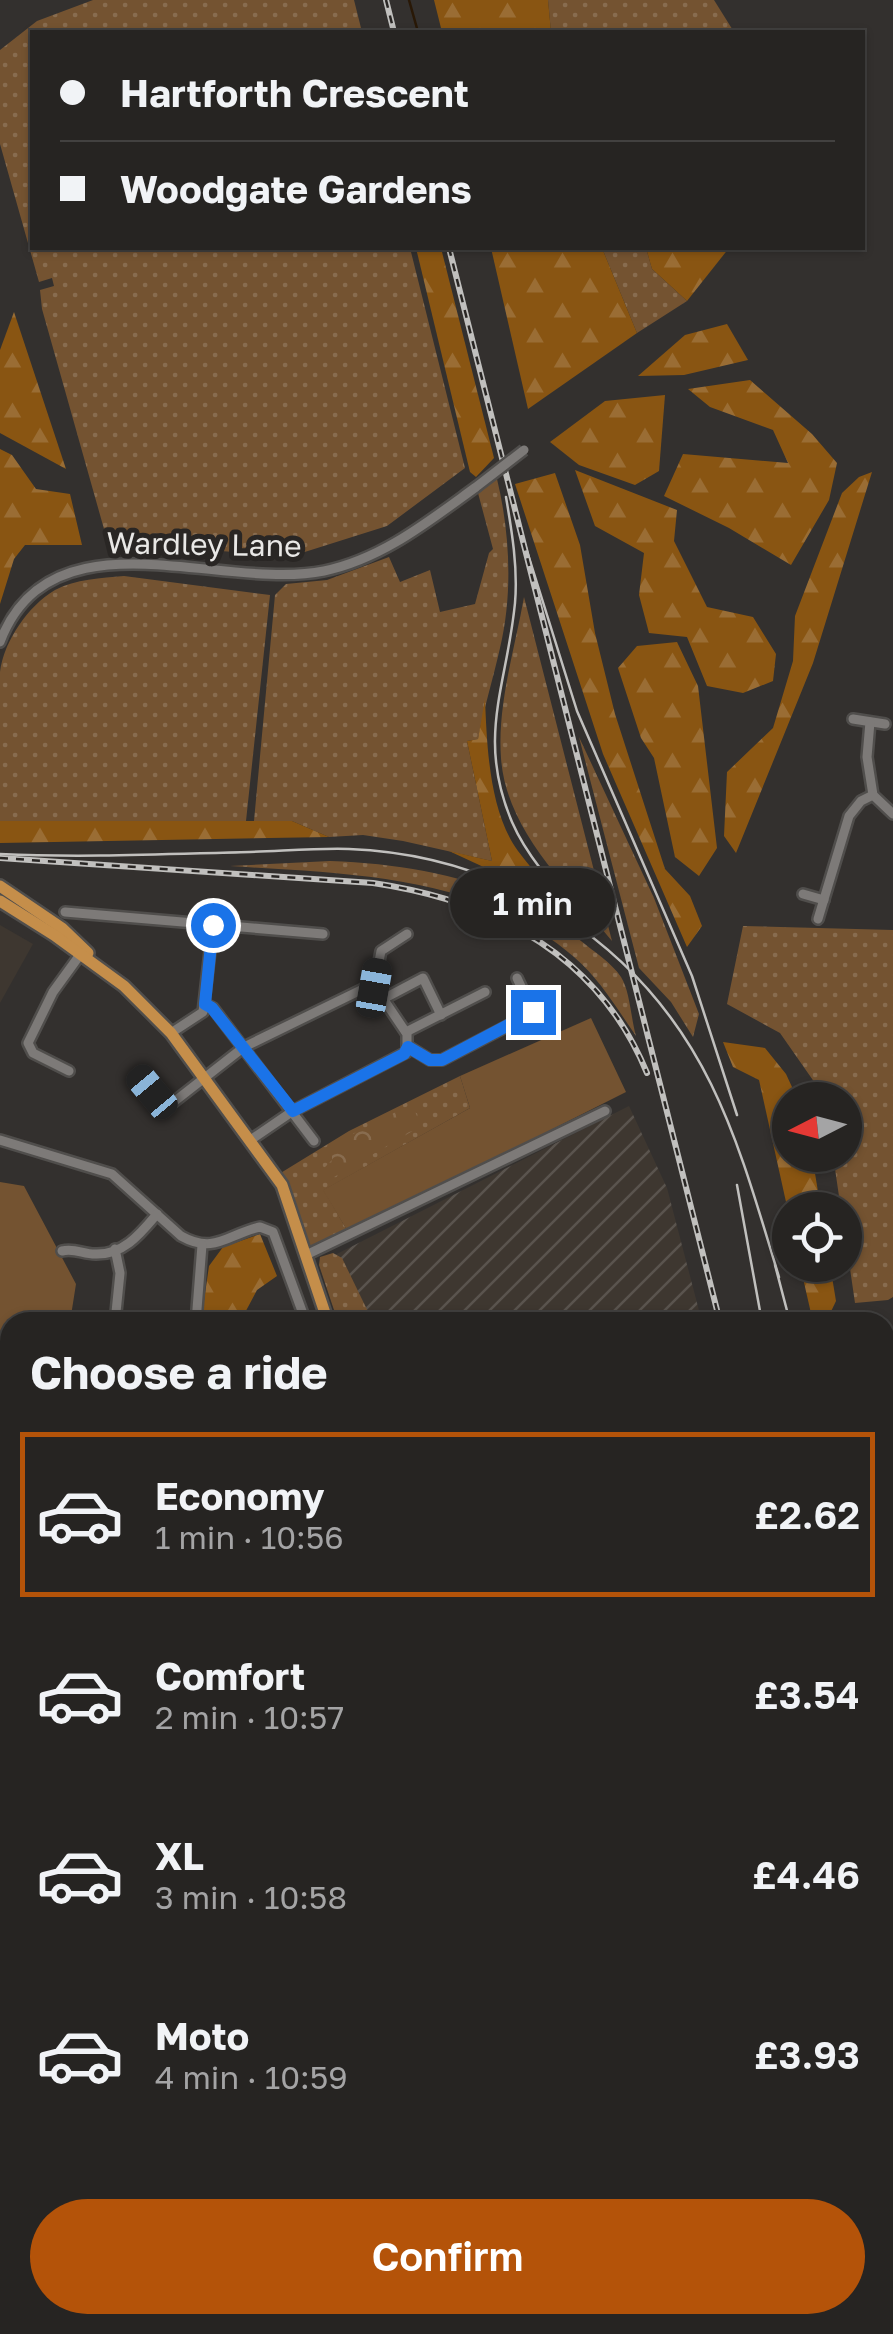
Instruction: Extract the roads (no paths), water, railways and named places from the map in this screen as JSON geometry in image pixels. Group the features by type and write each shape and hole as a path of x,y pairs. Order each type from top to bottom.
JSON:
{"main road":[{"path":"0,886 124,986 170,1033 205,1078 282,1184 325,1312"},
{"path":"0,901 58,931"}],"street":[{"name":"Wardley Lane","path":"0,642 26,599 64,574 88,568 136,564 261,576 326,570 389,546 524,450"},
{"path":"852,719 885,724"},
{"path":"870,722 867,757 873,796 893,814"},
{"path":"818,918 849,816 861,801 873,796"},
{"path":"803,894 824,900"},
{"path":"66,912 324,934"},
{"path":"170,1033 203,1012 213,925"},
{"path":"374,988 381,950 407,934"},
{"path":"69,1071 33,1052 28,1043 53,992 82,951"},
{"path":"385,998 423,978 441,1015"},
{"path":"517,978 533,1012"},
{"path":"139,1076 166,1108 244,1048 363,989 374,988 385,998 406,1032 408,1047 404,1054 293,1111 252,1140"},
{"path":"406,1032 485,992"},
{"path":"205,1004 244,1048 314,1141"},
{"path":"408,1047 430,1060 442,1060 544,1007"},
{"path":"306,1255 605,1111"},
{"path":"0,1140 117,1178 182,1236 202,1245 212,1246 254,1228 272,1232 302,1312"},
{"path":"62,1251 76,1249 96,1254 133,1242 157,1214"},
{"path":"197,1312 202,1245"},
{"path":"115,1249 120,1272 116,1312"}],"waterway":[{"path":"409,0 417,30"}],"tram line":[{"path":"506,497 516,590 495,737 501,792 526,849 585,920"},
{"path":"522,535 577,711 692,976 737,1115"},
{"path":"0,854 349,849 407,855 462,869 514,889 563,916 608,950 647,989 682,1034 711,1084 731,1131 772,1254"},
{"path":"737,1185 760,1312"},
{"path":"779,1282 787,1312"}],"railway":[{"path":"386,0 394,30"},
{"path":"450,250 717,1312"},
{"path":"0,858 373,883 460,904 537,940 571,965 601,996 626,1031 647,1073"}]}
